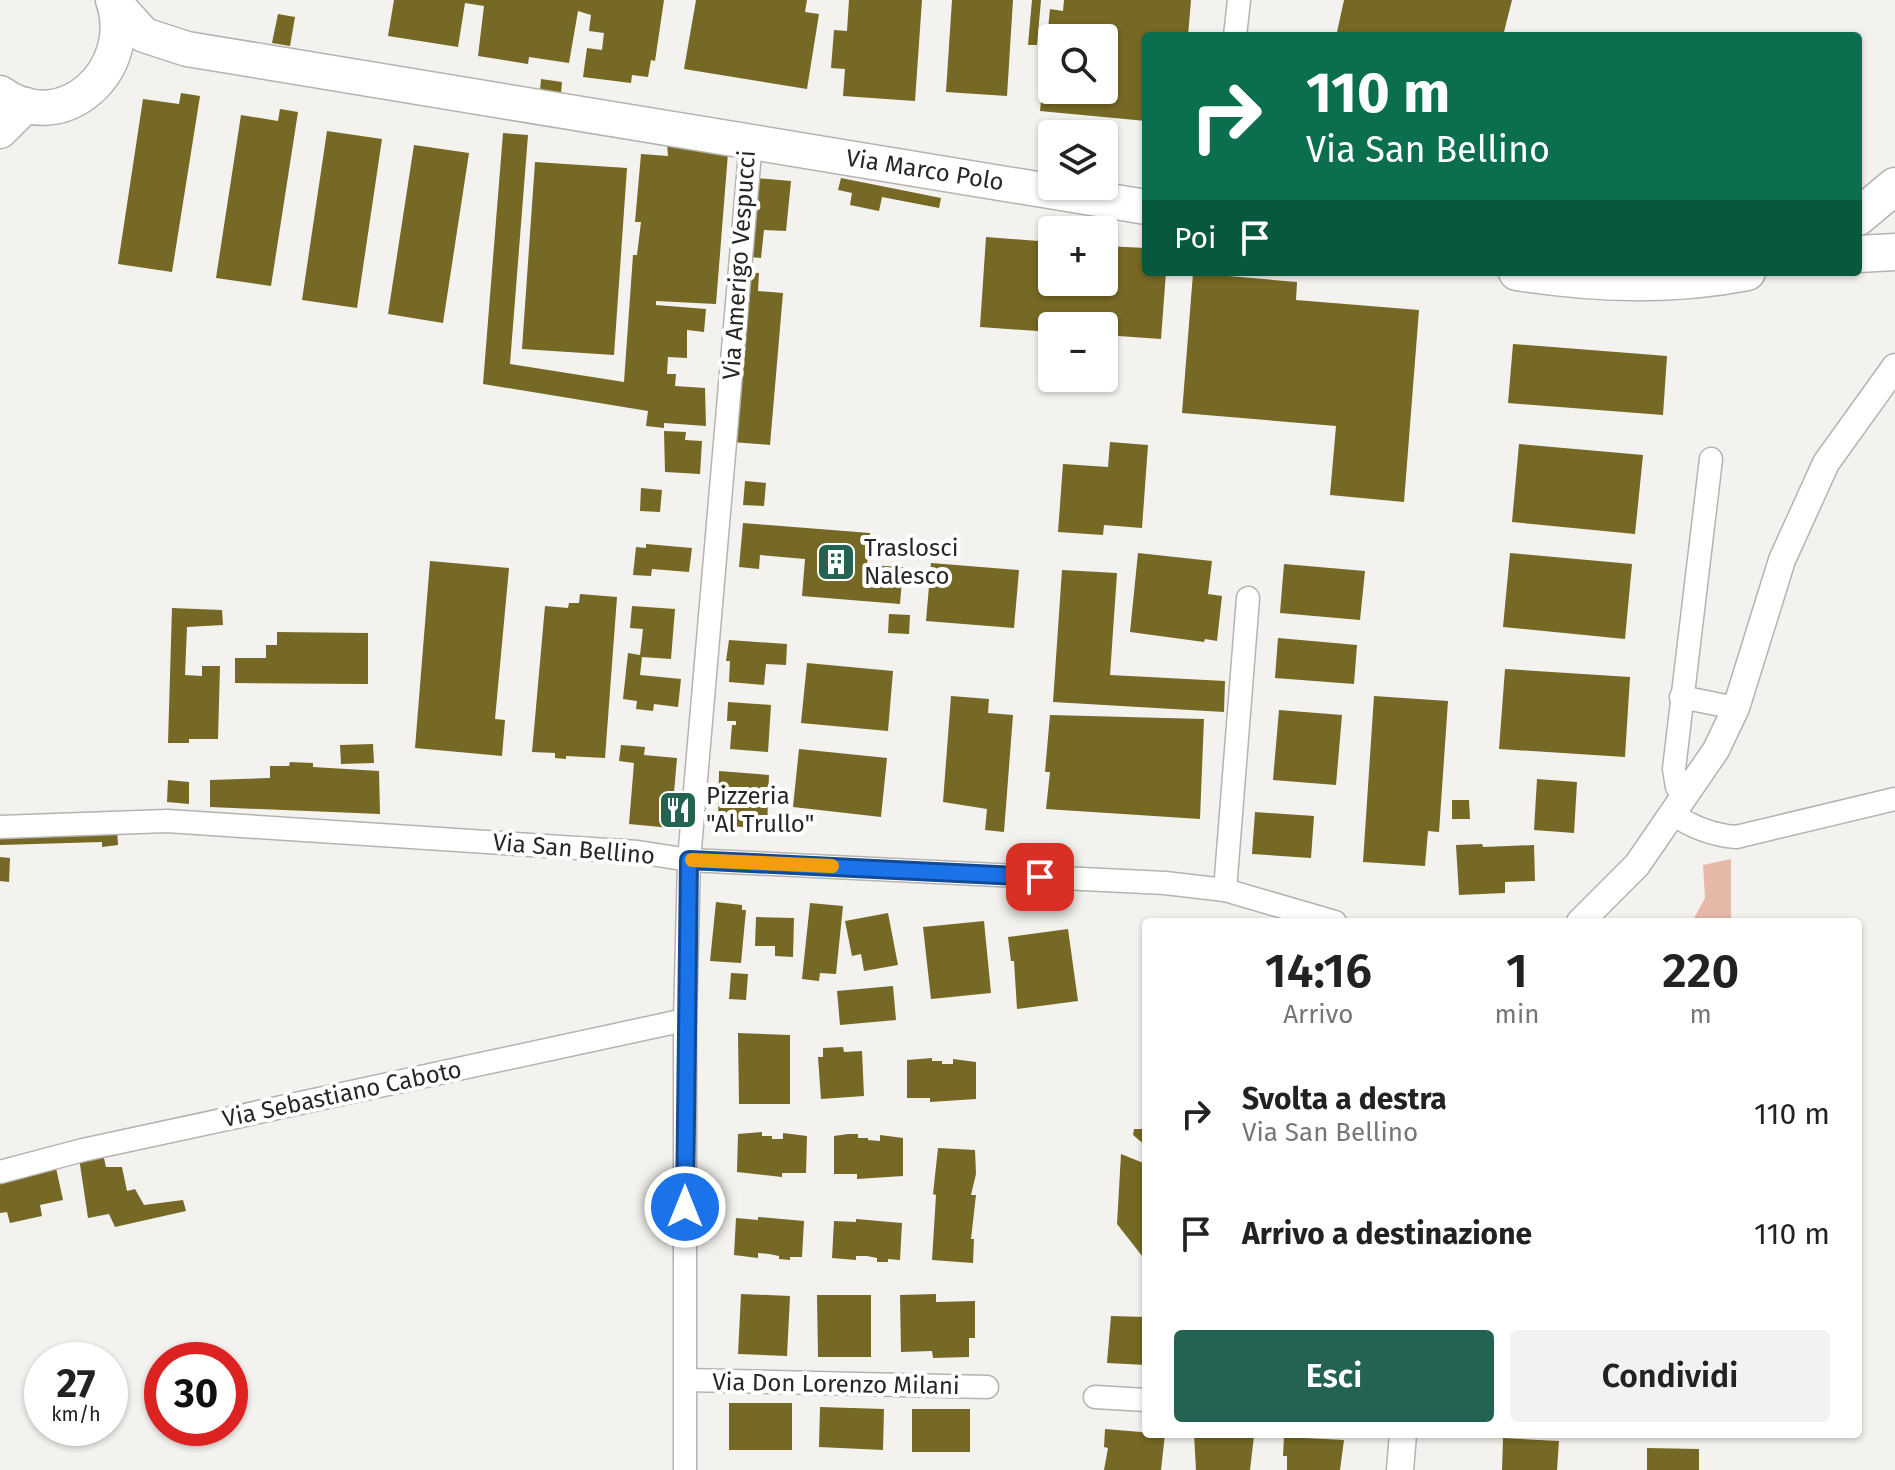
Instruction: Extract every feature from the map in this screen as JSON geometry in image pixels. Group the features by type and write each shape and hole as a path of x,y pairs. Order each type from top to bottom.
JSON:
{"highway":[{"path":"1862,214 1895,186"},
{"path":"1862,254 1895,252"},
{"path":"1544,276 1656,283 1714,276"}],"main road":[{"name":"Via Amerigo Vespucci","path":"113,1 144,35 187,49 751,141"},
{"path":"0,131 13,99 50,107 73,100 93,88 108,69 117,48 119,25 113,1"},
{"name":"Via Amerigo Vespucci","path":"108,69 141,56 187,49"},
{"name":"Via Marco Polo","path":"751,141 1142,206"}],"street":[{"path":"1235,32 1239,0"},
{"name":"Via Amerigo Vespucci","path":"689,860 751,141"},
{"path":"1586,917 1637,865 1716,750 1736,708 1782,560 1826,463 1895,367"},
{"path":"1711,459 1674,769 1680,805 1688,824 1715,835 1736,837 1895,799"},
{"path":"1225,890 1248,598"},
{"path":"1681,697 1736,708"},
{"name":"Via San Bellino","path":"0,827 167,821 638,852 689,860 1165,883 1225,890 1321,918"},
{"name":"Via Don Lorenzo Milani","path":"685,1470 685,1020 689,860"},
{"name":"Via Sebastiano Caboto","path":"0,1172 83,1150 685,1020"},
{"name":"Via Don Lorenzo Milani","path":"686,1380 987,1387"},
{"path":"1095,1397 1142,1400"},
{"path":"1400,1470 1403,1438"}],"shaded area":[{"path":"1731,859 1731,918 1694,918 1705,898 1703,865"}],"building":[{"path":"394,0 664,0 655,61 651,60 648,77 632,75 631,83 583,77 587,48 602,50 604,33 589,31 591,15 578,11 569,63 529,57 528,64 478,56 484,6 465,3 458,47 388,36"},
{"path":"696,0 807,0 805,12 819,14 807,89 684,69"},
{"path":"849,0 922,0 915,101 843,96 845,69 831,68 834,30 847,31"},
{"path":"952,0 1013,0 1007,96 946,92"},
{"path":"1032,0 1041,0 1037,45 1028,45"},
{"path":"1064,0 1191,0 1188,32 1142,32 1142,121 1040,111 1041,104 1118,104 1118,24 1049,24 1050,9 1063,11"},
{"path":"1344,0 1512,0 1504,32 1337,32"},
{"path":"278,14 295,17 290,46 272,43"},
{"path":"541,79 562,82 561,94 540,91"},
{"path":"181,93 200,96 172,272 118,264 143,99 179,104"},
{"path":"280,109 298,112 271,286 216,278 241,115 278,121"},
{"path":"327,131 382,139 357,308 302,300"},
{"path":"503,133 528,135 510,364 624,382 633,255 637,255 641,222 635,222 641,154 668,156 667,144 728,153 716,304 656,301 656,305 706,309 704,332 687,330 687,358 668,357 667,374 676,374 675,386 705,388 706,426 664,423 664,428 646,426 648,411 483,384"},
{"path":"414,145 469,153 443,323 388,314"},
{"path":"535,162 627,168 614,355 522,349"},
{"path":"755,178 791,181 786,231 764,230 761,258 749,257"},
{"path":"841,178 941,198 939,208 882,197 879,211 850,205 852,193 838,190"},
{"path":"986,237 1038,241 1038,296 1118,296 1118,247 1142,248 1142,276 1166,276 1161,339 1118,336 1118,312 1038,312 1038,331 980,327"},
{"path":"747,272 759,273 758,291 783,293 770,445 732,442"},
{"path":"1193,276 1297,282 1296,300 1419,310 1404,502 1330,495 1336,426 1182,413"},
{"path":"1513,344 1667,356 1663,415 1508,403"},
{"path":"664,431 686,432 685,440 702,441 700,474 665,472"},
{"path":"1110,442 1148,445 1142,528 1104,525 1103,535 1058,532 1063,464 1108,467"},
{"path":"1519,444 1643,455 1635,534 1512,522"},
{"path":"745,481 766,483 764,506 743,505"},
{"path":"641,488 662,490 660,512 640,511"},
{"name":"Traslosci Nalesco","path":"743,523 870,533 867,565 903,567 900,604 802,596 805,559 760,555 759,569 739,567"},
{"path":"646,544 692,548 689,572 652,569 651,576 633,575 636,547 646,548"},
{"path":"1138,553 1212,561 1208,594 1222,596 1217,641 1130,632"},
{"path":"1510,553 1632,564 1625,639 1503,627"},
{"path":"430,561 509,568 495,719 505,720 502,756 415,748"},
{"path":"931,563 1019,570 1014,628 926,621"},
{"path":"1284,564 1365,571 1360,620 1280,613"},
{"path":"1062,570 1117,573 1110,675 1225,681 1224,712 1053,702"},
{"path":"580,594 617,597 605,758 555,758 555,753 532,752 545,606 568,608 569,603 579,603"},
{"path":"632,606 675,609 671,659 642,657 640,675 681,679 678,707 654,704 653,711 636,709 637,701 623,699 628,653 640,655 643,629 630,628"},
{"path":"172,608 222,610 223,625 187,627 185,675 202,676 202,666 220,666 218,739 168,743"},
{"path":"889,614 910,615 909,634 888,633"},
{"path":"277,632 368,633 368,684 235,683 235,658 266,658 266,645 277,645"},
{"path":"1278,638 1357,645 1354,684 1275,678"},
{"path":"729,640 787,644 786,665 766,664 764,685 729,682 730,661 726,661"},
{"path":"807,663 893,671 888,731 801,723"},
{"path":"1505,669 1630,677 1625,757 1499,749"},
{"path":"951,696 989,699 988,713 1013,715 1004,832 985,830 987,809 943,802"},
{"path":"1374,696 1448,701 1439,832 1428,831 1425,866 1363,862"},
{"path":"728,702 771,705 768,752 730,749 732,725 736,725 736,721 727,721"},
{"path":"1279,710 1342,715 1336,785 1273,780"},
{"path":"1050,715 1204,719 1200,819 1046,809 1050,772 1045,772"},
{"path":"373,744 374,763 341,764 340,745"},
{"path":"621,745 645,747 644,755 677,758 671,828 629,824 634,763 619,761"},
{"path":"799,749 887,758 881,817 793,807"},
{"path":"290,762 313,763 313,767 379,771 380,814 210,807 210,780 270,778 270,766 289,766"},
{"path":"719,771 769,775 767,829 718,825"},
{"path":"1537,779 1577,782 1574,833 1534,830"},
{"path":"168,780 189,782 189,804 167,802"},
{"path":"1452,800 1469,800 1470,819 1452,819"},
{"path":"1255,812 1314,816 1311,858 1252,854"},
{"path":"117,829 118,845 102,847 102,842 0,845 0,830"},
{"path":"1482,844 1483,847 1534,845 1535,881 1505,882 1505,893 1459,895 1456,845"},
{"path":"0,857 10,858 9,882 0,881"},
{"path":"716,902 742,905 742,910 746,910 741,963 710,961"},
{"path":"810,903 843,906 836,974 820,973 819,981 802,979"},
{"path":"888,913 898,965 864,971 861,954 852,956 845,921"},
{"path":"756,917 794,918 793,957 775,956 775,946 755,946"},
{"path":"984,921 991,993 931,999 923,927"},
{"path":"1068,929 1078,1001 1017,1009 1014,961 1011,961 1008,937"},
{"path":"731,973 748,974 746,1000 729,999"},
{"path":"893,986 896,1020 840,1025 837,991"},
{"path":"738,1033 790,1035 790,1104 739,1104"},
{"path":"843,1047 844,1052 862,1051 864,1096 821,1099 818,1057 823,1057 823,1048"},
{"path":"932,1058 932,1061 942,1061 942,1064 953,1064 953,1059 976,1062 976,1099 930,1102 930,1098 907,1098 907,1060"},
{"path":"1134,1129 1142,1129 1142,1143 1133,1135"},
{"path":"762,1132 762,1136 772,1136 772,1139 783,1139 783,1133 807,1136 806,1173 782,1173 782,1177 737,1172 738,1134"},
{"path":"848,1134 880,1141 880,1135 903,1138 903,1176 857,1179 857,1174 834,1174 834,1136"},
{"path":"938,1148 975,1150 976,1174 971,1195 976,1195 971,1239 974,1239 973,1263 932,1260 936,1195 933,1194"},
{"path":"103,1154 106,1167 122,1167 127,1191 135,1189 144,1205 183,1200 186,1211 115,1227 109,1214 88,1218 79,1158"},
{"path":"1121,1154 1142,1162 1142,1256 1117,1224"},
{"path":"56,1168 63,1200 40,1205 42,1216 10,1223 7,1212 0,1213 0,1180"},
{"path":"758,1217 804,1221 802,1257 790,1257 790,1260 758,1253 758,1258 734,1255 736,1218 758,1220"},
{"path":"856,1219 902,1223 900,1260 877,1262 877,1258 867,1256 856,1256 856,1260 832,1258 834,1221 856,1222"},
{"path":"741,1294 790,1296 787,1356 738,1354"},
{"path":"936,1294 936,1302 975,1301 975,1338 969,1338 969,1357 933,1358 932,1351 901,1352 900,1295"},
{"path":"817,1295 871,1295 871,1357 818,1357"},
{"path":"1111,1316 1142,1317 1142,1365 1107,1363"},
{"path":"729,1403 792,1403 792,1450 729,1450"},
{"path":"820,1407 884,1409 883,1450 819,1447"},
{"path":"912,1409 970,1409 970,1452 912,1452"},
{"path":"1105,1429 1142,1432 1142,1438 1165,1438 1161,1470 1104,1470 1108,1448 1104,1447"},
{"path":"1194,1438 1254,1438 1250,1470 1196,1470"},
{"path":"1284,1438 1344,1440 1340,1470 1287,1470 1287,1456 1283,1456"},
{"path":"1503,1438 1559,1441 1557,1470 1502,1470"},
{"path":"1647,1448 1699,1449 1699,1470 1647,1470"}],"slow traffic":[{"path":"692,860 832,866"}],"place":[{"name":"Traslosci Nalesco","path":"836,562"},
{"name":"Pizzeria \"Al Trullo\"","path":"678,810"}],"route":[{"path":"685,1207 689,860 1040,877"}]}
